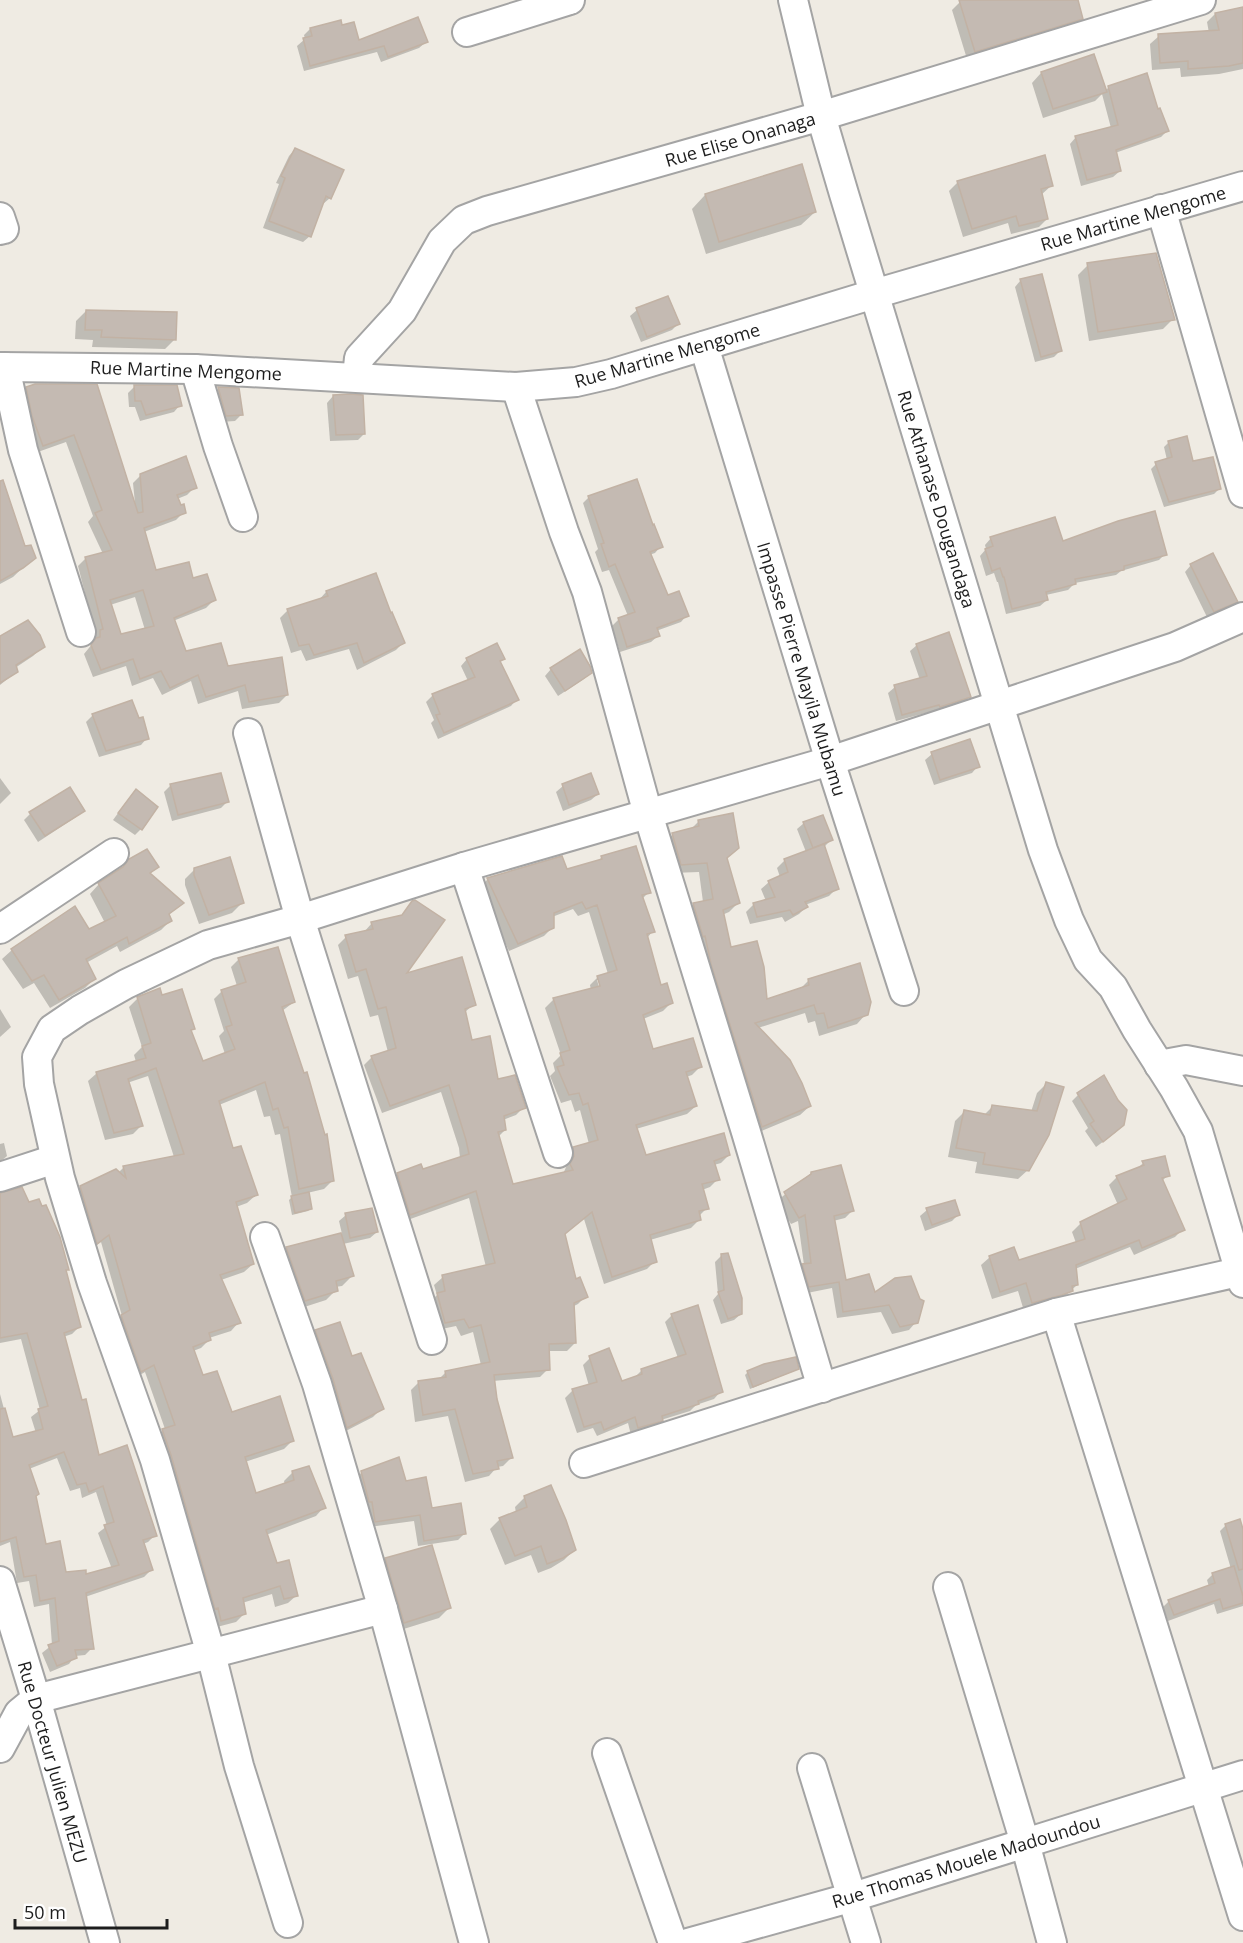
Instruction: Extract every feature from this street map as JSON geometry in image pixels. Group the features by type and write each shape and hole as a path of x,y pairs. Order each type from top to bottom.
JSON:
{"street":[{"path":"467,32 570,0"},
{"name":"Rue Athanase Dougandaga","path":"793,0 821,116 1043,850 1069,920 1088,960 1113,987 1198,1131 1220,1210 1242,1275"},
{"name":"Rue Elise Onanaga","path":"357,377 359,357 402,311 442,241 464,220 487,211 821,116 1202,0"},
{"name":"Rue Martine Mengome","path":"3,367 195,369 516,387 576,382 611,374 1243,186"},
{"path":"1161,209 1243,493"},
{"name":"Impasse Pierre Mayila Mubamu","path":"704,346 830,760 904,991"},
{"path":"3,367 22,450 81,632"},
{"path":"195,369 218,446 243,517"},
{"path":"516,387 564,532 587,592 648,814 743,1121 822,1388"},
{"path":"288,1923 239,1766 211,1654 155,1460 92,1283 55,1159 39,1084 37,1057 51,1029 126,984 207,945 830,760 1175,647 1243,617"},
{"path":"248,733 300,919 432,1340"},
{"path":"0,929 114,853"},
{"path":"464,867 558,1153"},
{"path":"1160,1065 1186,1060 1243,1071"},
{"path":"0,1178 55,1159"},
{"path":"265,1237 317,1384 383,1609 474,1943"},
{"path":"584,1463 1056,1313 1242,1275"},
{"path":"1056,1313 1243,1916"},
{"name":"Rue Docteur Julien MEZU","path":"0,1581 105,1943"},
{"path":"948,1587 1025,1843 1052,1943"},
{"path":"0,1748 19,1713 36,1699 383,1609"},
{"path":"607,1753 673,1943"},
{"path":"812,1768 867,1943"},
{"name":"Rue Thomas Mouele Madoundou","path":"688,1943 853,1897 1243,1775"}],"building":[{"path":"959,0 1078,0 1083,19 975,52"},
{"path":"1243,7 1243,63 1188,69 1188,61 1160,63 1158,34 1219,30 1215,13"},
{"path":"418,17 428,42 388,57 384,46 310,66 303,38 312,36 310,28 341,20 342,25 354,22 359,40"},
{"path":"1094,54 1107,92 1053,109 1041,72"},
{"path":"1147,73 1158,109 1160,108 1169,131 1116,150 1121,171 1087,180 1075,136 1118,125 1108,86"},
{"path":"295,148 344,170 331,199 326,196 311,237 269,221 285,178 281,176"},
{"path":"1045,155 1053,186 1041,189 1048,219 1019,226 1016,216 972,229 957,181"},
{"path":"802,164 816,212 719,242 705,194"},
{"path":"1156,253 1175,320 1098,332 1087,263"},
{"path":"1042,274 1062,351 1041,357 1020,279"},
{"path":"668,296 680,324 647,337 636,308"},
{"path":"86,310 177,312 176,340 101,337 102,330 85,330"},
{"path":"35,384 97,384 138,513 143,512 140,474 186,456 197,488 177,495 181,505 184,504 186,513 144,528 156,570 189,562 193,578 207,574 216,600 174,618 186,651 221,643 228,666 282,657 288,695 249,702 245,685 206,697 198,675 170,688 161,671 140,679 133,659 101,670 91,645 96,638 100,637 100,630 103,629 85,557 112,550 95,513 102,510 74,435 43,446 32,416 26,387","holes":["143,590 154,626 121,634 110,600"]},
{"path":"134,385 177,385 182,406 146,415 141,401 135,401"},
{"path":"218,387 239,388 243,415 226,416"},
{"path":"333,395 363,395 365,434 336,435"},
{"path":"1187,436 1193,461 1213,457 1221,489 1169,502 1155,462 1172,457 1168,441"},
{"path":"637,479 663,547 650,552 668,595 679,591 689,616 657,628 660,636 627,647 618,618 635,612 615,564 609,567 601,544 604,543 588,496"},
{"path":"3,480 25,546 31,545 36,558 0,581 0,481"},
{"path":"1155,511 1167,555 1124,566 1124,570 1075,579 1076,584 1046,592 1048,600 1012,609 1000,568 992,571 985,549 993,546 990,537 1055,517 1063,541 1118,521"},
{"path":"1213,553 1238,602 1214,612 1190,564"},
{"path":"376,573 405,643 364,663 357,643 314,655 309,644 299,646 287,609 328,596 326,591"},
{"path":"28,620 40,635 45,647 16,665 18,672 0,683 0,636"},
{"path":"949,632 971,697 940,707 939,705 902,715 894,685 927,676 916,644"},
{"path":"497,643 505,659 500,661 519,700 444,733 436,715 440,714 432,694 475,677 466,658"},
{"path":"580,649 592,673 565,691 550,668"},
{"path":"132,700 139,718 143,717 149,739 106,751 92,714"},
{"path":"970,739 980,767 940,780 931,752"},
{"path":"221,773 229,802 178,815 170,784"},
{"path":"591,773 599,794 569,805 562,784"},
{"path":"70,787 85,811 45,836 29,812"},
{"path":"136,789 158,807 142,830 118,813"},
{"path":"733,813 739,848 727,858 740,903 723,910 731,947 757,941 764,967 767,999 809,985 808,979 860,963 871,1002 868,1015 828,1028 824,1013 817,1014 814,1005 755,1023 790,1060 811,1106 762,1127 693,903 713,899 707,863 681,865 672,833 699,826 698,820"},
{"path":"823,815 833,840 813,848 803,822"},
{"path":"824,844 839,889 805,902 808,907 793,915 790,910 757,917 753,903 775,897 768,881 788,872 784,859"},
{"path":"636,846 651,893 642,895 655,932 647,934 661,985 667,983 673,1003 643,1015 653,1049 693,1038 702,1067 686,1072 697,1106 636,1125 646,1155 724,1133 730,1155 714,1161 720,1180 702,1184 709,1209 699,1211 701,1220 650,1235 657,1262 612,1277 592,1212 565,1234 576,1279 580,1277 588,1297 574,1303 576,1343 549,1344 550,1370 494,1375 497,1399 513,1458 497,1461 499,1469 473,1474 455,1409 423,1415 418,1381 446,1377 445,1371 490,1362 481,1325 469,1328 464,1319 445,1323 437,1293 445,1291 442,1275 495,1263 476,1191 410,1215 397,1173 421,1164 423,1169 469,1154 466,1140 449,1085 390,1106 371,1056 396,1048 386,1007 378,1009 366,969 356,972 345,935 373,929 371,922 402,915 415,900 445,920 407,973 462,957 476,1005 465,1009 472,1040 490,1036 498,1079 515,1075 526,1108 504,1116 506,1130 498,1132 513,1184 573,1170 570,1164 574,1156 573,1147 598,1140 588,1103 583,1105 579,1093 569,1095 557,1067 564,1065 560,1053 570,1050 553,998 600,986 597,976 617,970 597,905 586,909 582,902 554,913 554,928 518,944 487,878 562,856 567,869"},
{"path":"147,849 159,867 150,873 184,903 169,914 172,921 129,944 127,937 86,959 96,979 59,1000 44,975 32,981 11,949 75,906 89,929 116,916 98,883 123,867 129,859"},
{"path":"230,857 244,903 209,915 194,875 194,868"},
{"path":"278,947 295,1002 282,1007 304,1073 307,1072 325,1135 327,1134 334,1181 299,1189 288,1127 284,1128 278,1108 273,1110 265,1082 219,1101 233,1148 241,1146 258,1195 236,1202 254,1264 220,1275 241,1323 209,1333 211,1340 193,1347 203,1375 217,1371 232,1412 280,1396 294,1441 245,1457 256,1493 294,1480 292,1471 309,1466 326,1508 266,1530 277,1563 289,1560 298,1596 284,1599 280,1586 243,1598 246,1614 221,1621 218,1608 215,1609 162,1429 175,1425 154,1365 141,1372 121,1315 130,1310 109,1235 97,1244 80,1186 116,1169 126,1178 123,1166 184,1154 156,1068 128,1079 143,1126 114,1133 96,1072 146,1058 142,1046 151,1043 137,997 160,988 162,995 182,989 195,1029 191,1030 203,1061 235,1049 226,1027 232,1025 221,990 246,982 238,958"},
{"path":"1104,1075 1118,1100 1127,1110 1124,1125 1103,1142 1090,1124 1094,1121 1077,1093"},
{"path":"1046,1082 1064,1087 1049,1135 1029,1171 983,1164 985,1153 956,1148 964,1110 990,1115 992,1105 1037,1111"},
{"path":"1165,1156 1170,1176 1162,1178 1185,1230 1142,1248 1139,1240 1076,1265 1078,1285 1072,1286 1073,1291 1062,1295 1032,1303 1026,1283 1000,1292 989,1256 1014,1247 1019,1260 1085,1239 1080,1222 1127,1199 1116,1176 1144,1165 1142,1161"},
{"path":"841,1165 854,1211 834,1216 846,1280 869,1274 875,1292 895,1278 911,1276 920,1299 924,1301 918,1323 900,1327 889,1305 843,1312 839,1282 809,1287 802,1264 811,1263 805,1215 799,1218 784,1192 811,1172"},
{"path":"22,1187 29,1202 39,1199 42,1206 46,1205 60,1237 69,1270 66,1270 81,1327 64,1333 82,1400 86,1399 99,1455 127,1445 157,1536 143,1540 153,1570 86,1593 94,1649 75,1650 77,1658 57,1666 48,1645 59,1641 55,1598 40,1601 36,1575 24,1577 16,1537 0,1542 0,1409 5,1408 13,1437 43,1429 38,1409 48,1406 27,1333 0,1338 0,1193","holes":["64,1452 77,1485 86,1483 89,1492 103,1486 114,1522 104,1525 119,1565 86,1574 86,1570 66,1572 60,1541 46,1544 36,1496 39,1494 29,1465"]},
{"path":"309,1192 312,1209 295,1213 291,1196"},
{"path":"955,1200 960,1215 932,1225 926,1208"},
{"path":"372,1208 378,1232 350,1238 345,1213"},
{"path":"341,1233 354,1276 336,1281 338,1291 305,1301 286,1247"},
{"path":"728,1253 742,1298 742,1314 728,1319 718,1292 724,1290 721,1254"},
{"path":"698,1305 723,1392 698,1401 699,1404 662,1416 663,1421 638,1428 635,1417 604,1430 601,1422 584,1427 572,1389 597,1382 589,1356 609,1348 622,1381 642,1374 641,1369 686,1354 671,1314"},
{"path":"340,1322 352,1356 361,1353 384,1409 347,1428 333,1379 315,1330"},
{"path":"796,1357 799,1369 753,1387 747,1371 764,1364"},
{"path":"399,1457 406,1481 426,1477 432,1508 461,1503 466,1534 424,1541 420,1515 375,1522 372,1502 369,1502 361,1471"},
{"path":"551,1485 576,1550 547,1564 541,1546 515,1556 499,1518 527,1507 524,1496"},
{"path":"1240,1519 1243,1529 1243,1569 1239,1570 1225,1524"},
{"path":"432,1545 451,1608 404,1623 385,1558"},
{"path":"1234,1566 1243,1603 1223,1609 1220,1599 1174,1615 1168,1600 1215,1583 1212,1573"}]}
